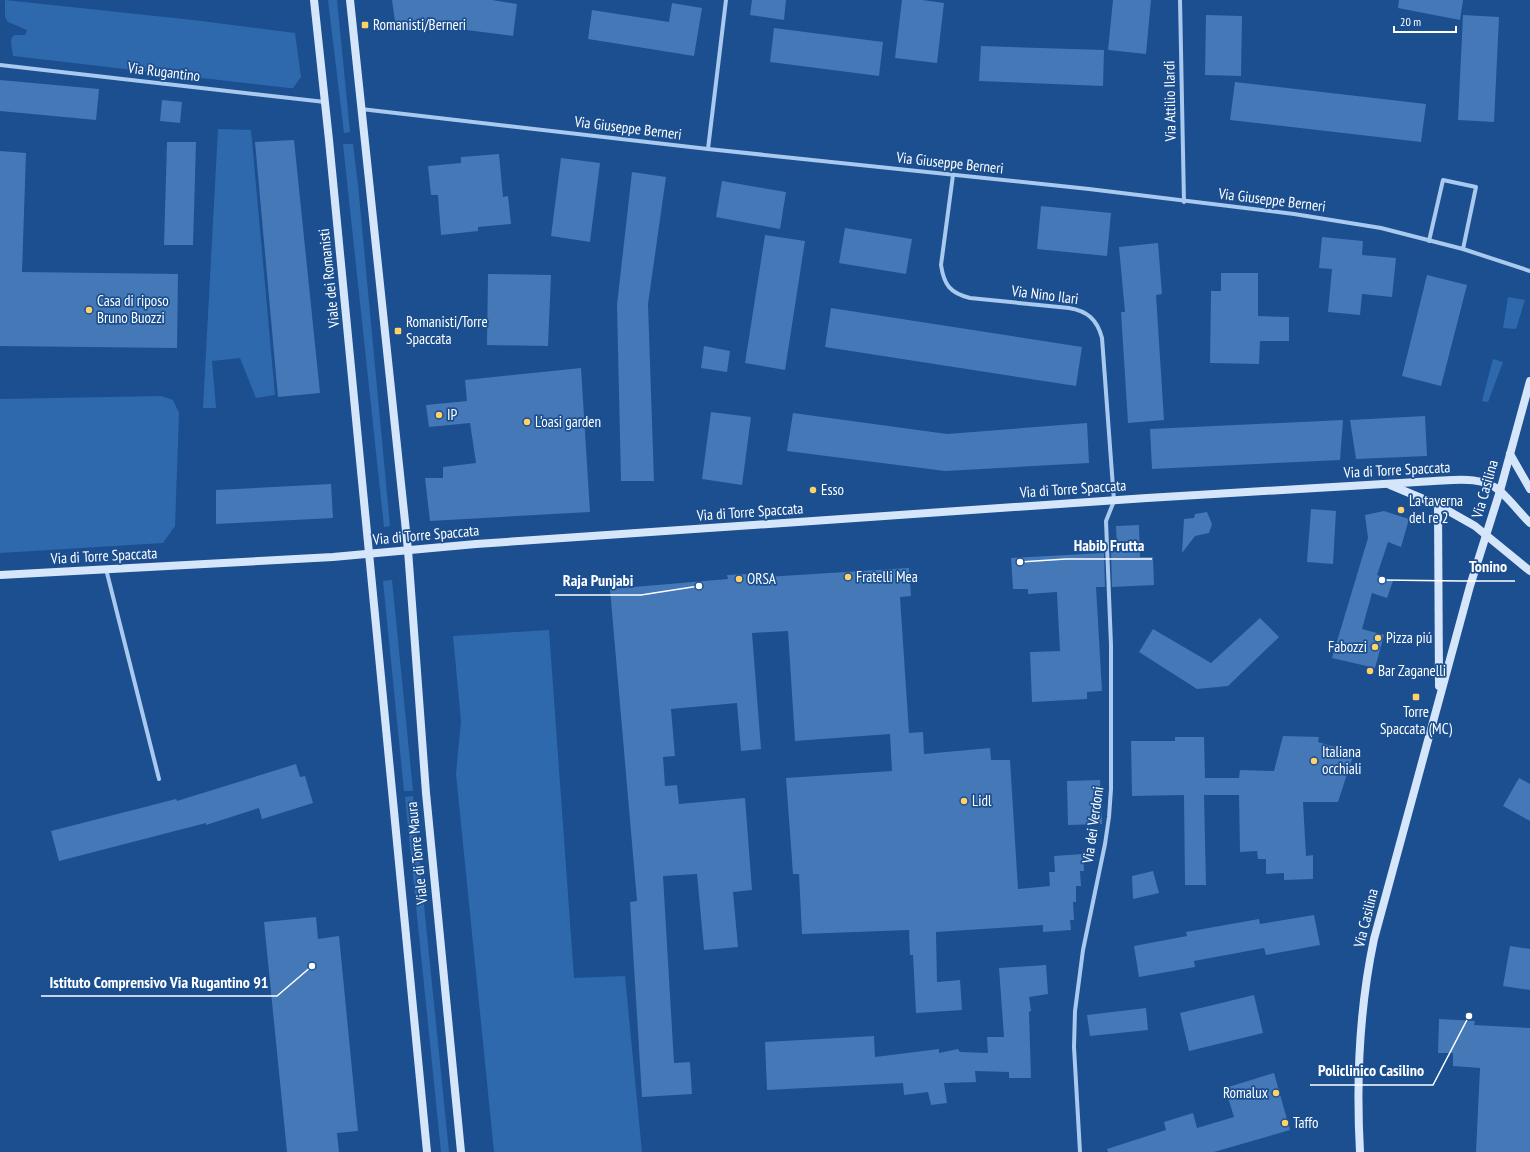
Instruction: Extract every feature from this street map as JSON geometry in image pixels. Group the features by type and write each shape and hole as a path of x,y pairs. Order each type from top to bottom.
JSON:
{"street":[{"name":"Viale dei Romanisti","path":"314,0 320,44 369,554"},
{"path":"350,0 408,550"},
{"path":"708,149 726,0"},
{"name":"Via Attilio Ilardi","path":"1180,0 1184,202"},
{"name":"Via Rugantino","path":"0,65 325,102"},
{"name":"Via Giuseppe Berneri","path":"361,109 708,149 1089,189 1343,221 1380,228 1463,249 1530,271"},
{"name":"Via Nino Ilari","path":"952,175 941,265 944,279 950,289 956,294 970,298 1075,309 1086,312 1092,316 1097,323 1102,338 1114,501"},
{"path":"1430,241 1443,180 1476,187 1463,249"},
{"name":"Via Casilina","path":"1360,1152 1358,1091 1360,1031 1367,975 1374,939 1439,696 1470,586 1500,491 1530,381"},
{"path":"1510,454 1530,489"},
{"name":"Via di Torre Spaccata","path":"0,575 369,554 476,544 1434,481 1474,481 1487,483 1500,491"},
{"path":"1387,484 1438,505 1468,522 1487,535 1530,572"},
{"path":"1500,491 1530,523"},
{"name":"Via dei Verdoni","path":"1080,1152 1074,1058 1075,1011 1083,950 1106,840 1111,789 1111,678 1106,521 1114,501"},
{"name":"Via Casilina","path":"1438,505 1439,696"},
{"name":"Viale di Torre Maura","path":"408,550 426,793 461,1152"},
{"name":"Viale di Torre Maura","path":"369,554 427,1152"},
{"path":"106,569 159,779"}],"shaded area":[{"path":"5,0 193,20 295,33 301,77 293,88 289,88 13,56 11,42 12,37 15,35 25,35 27,30 8,22 5,17"},
{"path":"328,0 337,0 350,132 344,133"},
{"path":"218,129 251,130 275,395 256,398 240,358 212,361 216,408 203,408"},
{"path":"343,144 353,144 358,185 390,526 384,527"},
{"path":"1508,297 1525,300 1516,329 1503,328"},
{"path":"1493,359 1503,362 1488,402 1482,401"},
{"path":"161,396 173,400 179,413 175,526 163,543 0,553 0,399"},
{"path":"392,580 413,791 404,791 383,581"},
{"path":"549,630 574,978 625,976 642,1152 494,1152 456,774 461,721 453,636"},
{"path":"413,796 449,1152 441,1152 405,797"}],"building":[{"path":"392,0 492,0 517,4 513,36 395,21"},
{"path":"752,0 786,0 784,20 750,15"},
{"path":"902,0 922,0 944,3 937,63 895,58"},
{"path":"1113,0 1151,0 1146,54 1108,50"},
{"path":"1399,0 1463,0 1460,20 1398,8"},
{"path":"672,3 702,8 694,56 588,39 592,10 669,22"},
{"path":"1206,15 1242,16 1241,76 1205,75"},
{"path":"1463,15 1499,17 1494,122 1458,120"},
{"path":"774,28 883,42 879,76 770,62"},
{"path":"981,46 1104,50 1103,86 979,81"},
{"path":"0,80 99,89 96,120 0,111"},
{"path":"1235,82 1426,104 1421,142 1230,120"},
{"path":"162,100 182,102 180,123 160,121"},
{"path":"294,140 320,393 278,397 255,142"},
{"path":"167,142 196,142 193,245 164,245"},
{"name":"Casa di riposo Bruno Buozzi","path":"0,151 26,153 22,272 178,274 177,348 0,346"},
{"path":"499,154 503,197 508,196 511,224 478,227 478,231 441,235 438,195 431,195 428,166 461,163 461,157"},
{"path":"561,158 600,163 590,242 551,236"},
{"path":"632,172 666,177 648,304 654,481 621,481 617,305"},
{"path":"722,181 786,192 780,229 716,217"},
{"path":"1041,206 1111,213 1107,256 1037,249"},
{"path":"845,228 912,239 906,274 839,263"},
{"path":"765,235 805,241 785,370 745,363"},
{"path":"1322,237 1363,241 1362,255 1396,258 1392,297 1362,294 1360,315 1328,312 1332,269 1319,268"},
{"path":"1158,243 1162,294 1156,295 1164,420 1128,423 1121,312 1125,312 1119,247"},
{"path":"1221,273 1258,273 1258,316 1289,317 1289,341 1260,341 1259,364 1210,363 1211,291 1221,291"},
{"path":"488,274 551,275 548,346 487,345"},
{"path":"1427,275 1467,285 1441,386 1402,376"},
{"path":"831,308 1082,347 1076,386 825,347"},
{"path":"704,346 730,351 727,372 701,368"},
{"name":"L'oasi garden","path":"581,368 590,512 430,521 425,478 443,478 443,467 476,463 470,423 429,427 426,405 467,401 465,380"},
{"path":"711,412 751,417 742,485 702,479"},
{"path":"793,413 947,434 1087,423 1089,463 945,471 787,451"},
{"path":"1425,416 1427,456 1356,459 1350,420"},
{"path":"1343,420 1340,460 1152,469 1150,429"},
{"path":"331,484 333,518 216,524 216,490"},
{"path":"1311,509 1336,511 1333,564 1307,562"},
{"path":"1384,511 1409,519 1401,547 1388,542 1377,575 1393,581 1387,598 1372,593 1362,629 1384,635 1375,668 1332,658 1368,538 1365,515"},
{"path":"1207,512 1212,524 1209,533 1195,536 1182,553 1184,519 1194,518 1195,514"},
{"path":"1139,525 1140,557 1153,557 1154,585 1112,587 1111,552 1117,552 1116,526"},
{"path":"1104,553 1105,587 1096,587 1102,691 1087,692 1087,699 1032,702 1030,652 1060,651 1057,592 1028,594 1028,589 1013,589 1011,558"},
{"path":"909,568 911,596 900,597 909,733 923,732 924,754 990,748 991,760 1010,760 1018,889 1050,886 1049,872 1055,872 1054,856 1083,854 1084,871 1080,871 1081,886 1076,886 1076,902 1073,902 1074,920 1070,920 1071,930 1043,932 1043,925 936,932 937,982 960,980 962,1010 916,1013 913,955 910,955 909,930 802,934 799,874 793,874 786,778 892,771 890,734 795,741 788,631 752,633 761,749 741,751 737,703 671,709 675,756 663,757 665,786 677,785 679,804 745,798 752,890 733,892 738,947 704,950 697,874 663,876 674,1063 690,1062 692,1094 642,1097 630,902 637,901 610,589 728,579 727,575 748,574 748,578"},
{"path":"1260,618 1279,637 1228,686 1197,689 1139,652 1153,629 1211,663"},
{"path":"1283,736 1319,737 1318,742 1354,753 1338,802 1303,802 1306,856 1313,855 1313,879 1284,880 1284,873 1266,874 1266,859 1258,859 1257,851 1240,852 1239,795 1204,795 1206,885 1185,885 1184,795 1132,796 1131,741 1175,741 1175,737 1204,737 1205,778 1239,778 1240,770 1274,771"},
{"path":"296,764 300,777 305,776 313,803 262,819 259,808 206,825 206,823 59,861 51,831 176,799 177,801"},
{"path":"1519,778 1530,784 1530,821 1503,806"},
{"path":"1100,780 1102,824 1068,825 1067,781"},
{"path":"1153,871 1159,893 1133,899 1132,876"},
{"path":"1314,915 1320,945 1266,955 1264,948 1194,961 1195,967 1139,977 1134,946 1187,936 1186,932 1259,919 1260,924"},
{"path":"316,917 318,939 339,936 358,1131 337,1133 339,1152 287,1152 264,922"},
{"path":"1510,946 1530,949 1530,990 1503,986"},
{"path":"1046,965 1048,994 1029,997 1031,1011 1029,1012 1031,1078 1009,1078 1009,1072 975,1071 976,1082 944,1083 947,1103 931,1105 928,1092 904,1095 903,1083 767,1090 765,1042 874,1036 875,1057 939,1049 939,1053 958,1049 960,1052 988,1053 987,1037 1004,1037 999,968"},
{"path":"1254,995 1263,1033 1189,1051 1180,1013"},
{"path":"1146,1008 1148,1030 1090,1036 1087,1015"},
{"path":"1439,1019 1475,1021 1474,1025 1530,1028 1530,1152 1476,1152 1480,1068 1453,1066 1453,1053 1438,1053"},
{"path":"1274,1073 1290,1130 1214,1152 1108,1152 1107,1149 1166,1130 1164,1122 1193,1113 1197,1128 1234,1117 1225,1088"}],"place":[{"name":"Romanisti/Berneri","path":"365,25"},
{"name":"Casa di riposo Bruno Buozzi","path":"89,310"},
{"name":"Romanisti/Torre Spaccata","path":"398,331"},
{"name":"IP","path":"439,415"},
{"name":"L'oasi garden","path":"527,422"},
{"name":"Esso","path":"813,490"},
{"name":"La taverna del re 2","path":"1401,510"},
{"name":"Habib Frutta","path":"1020,562"},
{"name":"Fratelli Mea","path":"848,577"},
{"name":"ORSA","path":"739,579"},
{"name":"Tonino","path":"1382,580"},
{"name":"Raja Punjabi","path":"699,586"},
{"name":"Pizza piú","path":"1378,638"},
{"name":"Fabozzi","path":"1375,647"},
{"name":"Bar Zaganelli","path":"1370,671"},
{"name":"Torre Spaccata (MC)","path":"1416,697"},
{"name":"Italiana occhiali","path":"1314,761"},
{"name":"Lidl","path":"964,801"},
{"name":"Istituto Comprensivo Via Rugantino 91","path":"312,966"},
{"name":"Policlinico Casilino","path":"1469,1016"},
{"name":"Romalux","path":"1276,1093"},
{"name":"Taffo","path":"1285,1123"}]}
